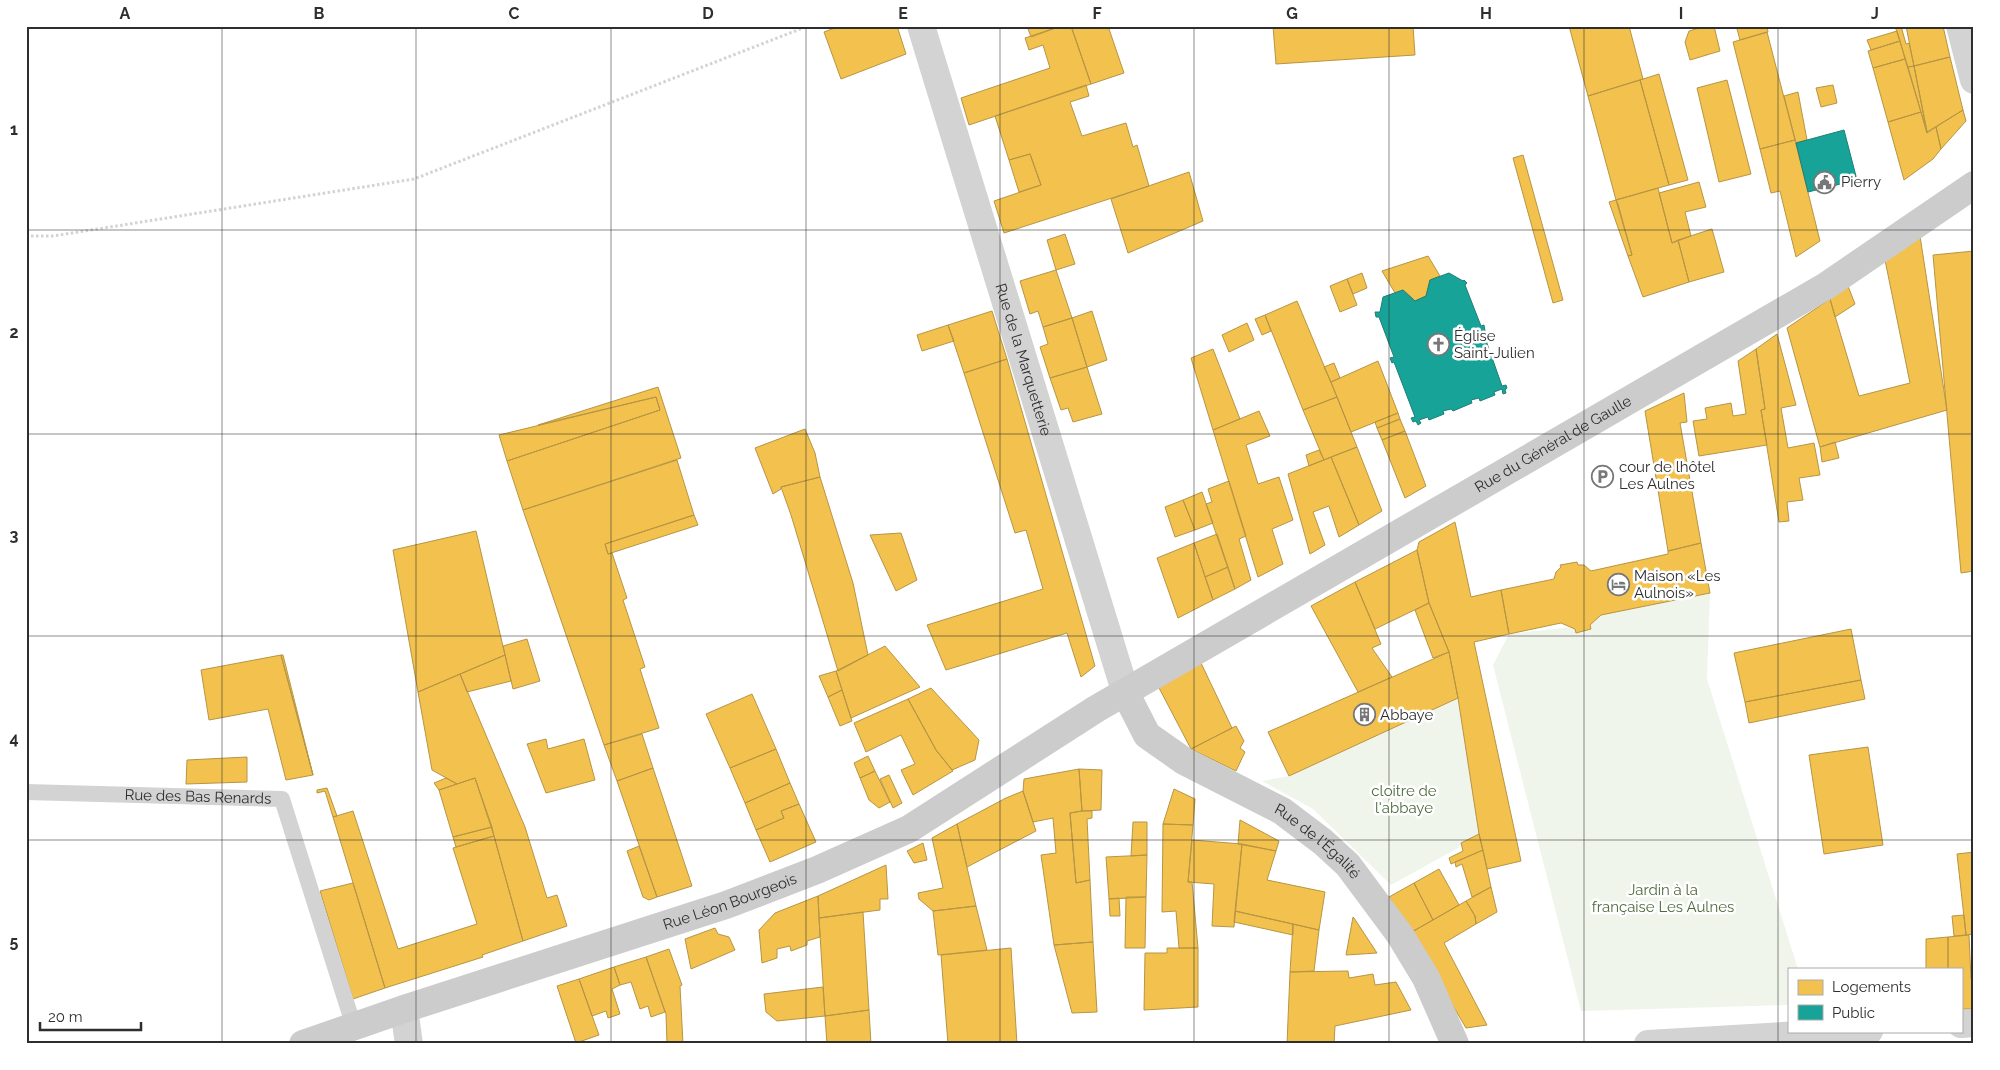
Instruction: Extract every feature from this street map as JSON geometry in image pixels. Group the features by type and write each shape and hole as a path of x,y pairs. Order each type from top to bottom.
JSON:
{"street":[{"name":"Rue de la Marquetterie","path":"921,26 1126,694"},
{"path":"1960,26 1974,80"},
{"name":"Rue du Général de Gaulle","path":"1126,694 1481,485 1826,286 1974,185"},
{"name":"Rue Léon Bourgeois","path":"303,1044 404,1009 726,905 817,870 909,828 1096,709 1126,694"},
{"name":"Rue de l'Égalité","path":"1126,694 1148,735 1184,761 1282,811 1323,842 1348,865 1400,936 1426,978 1455,1044"},
{"path":"404,1009 410,1044"},
{"path":"1648,1044 1852,1032"}],"lane":[{"name":"Rue des Bas Renards","path":"26,792 282,800 354,1027"},
{"path":"1874,1044 1878,1032"}],"path":[{"path":"26,236 53,236 414,179 808,26"}],"green space":[{"name":"Jardin à la française Les Aulnes","path":"1710,593 1707,679 1798,968 1788,968 1788,1005 1581,1011 1493,665 1509,634 1590,625 1601,615"},
{"name":"cloitre de l'abbaye","path":"1458,698 1479,834 1461,843 1458,848 1391,885 1313,809 1262,781 1289,776"}],"building: Logements":[{"path":"840,26 897,26 906,54 841,79 824,32"},
{"path":"1027,26 1061,26 1031,37"},
{"path":"1061,26 1071,26 1091,84 969,125 961,98 1050,68 1043,45 1029,50 1025,38"},
{"path":"1071,26 1108,26 1124,73 1091,84"},
{"path":"1273,26 1413,26 1415,55 1276,64"},
{"path":"1569,26 1629,26 1643,79 1588,96"},
{"path":"1706,26 1714,26 1720,51 1690,60 1685,42 1689,31"},
{"path":"1739,26 1767,26 1768,32 1740,40 1737,29"},
{"path":"1895,26 1901,26 1906,44 1909,43 1914,66 1908,67"},
{"path":"1906,26 1943,26 1950,57 1914,66"},
{"path":"1897,31 1900,41 1871,50 1867,40"},
{"path":"1767,32 1795,140 1760,149 1733,42"},
{"path":"1900,41 1905,59 1873,68 1868,51"},
{"path":"1950,57 1963,110 1927,132 1914,66"},
{"path":"1905,59 1921,112 1888,122 1873,68"},
{"path":"1914,66 1927,132 1927,133 1908,67"},
{"path":"1659,74 1688,180 1669,185 1640,80"},
{"path":"1640,80 1669,185 1616,200 1588,96"},
{"path":"1727,80 1751,174 1719,182 1697,88"},
{"path":"1086,85 1089,96 1070,102 1082,136 1126,123 1133,147 1137,145 1149,186 1004,233 994,201 1041,185 1030,154 1009,160 995,116"},
{"path":"1833,85 1837,103 1821,107 1816,88"},
{"path":"1798,92 1807,140 1796,143 1784,96"},
{"path":"1963,110 1966,121 1941,149 1936,127"},
{"path":"1921,112 1927,133 1936,127 1941,149 1933,159 1904,180 1888,122"},
{"path":"1795,140 1820,241 1796,257 1780,191 1771,193 1760,149"},
{"path":"1030,154 1041,185 1019,192 1009,160"},
{"path":"1523,155 1563,300 1553,303 1513,158"},
{"path":"1189,172 1203,221 1128,253 1111,199"},
{"path":"1699,182 1706,207 1685,212 1691,236 1672,243 1659,193"},
{"path":"1658,188 1672,243 1678,240 1689,282 1643,297 1628,256 1632,255 1616,200"},
{"path":"1616,200 1632,255 1628,256 1609,202"},
{"path":"1712,229 1724,272 1689,282 1678,240"},
{"path":"1065,234 1075,264 1056,270 1047,240"},
{"path":"1920,236 1947,410 1820,447 1787,328 1830,299 1859,396 1910,383 1885,260"},
{"path":"1974,251 1974,571 1961,573 1933,255"},
{"path":"1428,256 1440,276 1430,280 1426,296 1415,301 1403,290 1395,293 1382,271"},
{"path":"1056,270 1072,318 1043,327 1038,311 1030,314 1020,281"},
{"path":"1362,273 1367,288 1353,294 1347,279"},
{"path":"1347,279 1357,305 1340,312 1330,286"},
{"path":"1848,286 1855,304 1835,317 1830,299"},
{"path":"1297,301 1337,397 1303,410 1265,315"},
{"path":"992,311 1007,359 964,373 948,325"},
{"path":"1092,311 1107,360 1087,367 1072,318"},
{"path":"1265,315 1271,331 1262,335 1255,319"},
{"path":"1072,318 1087,367 1050,378 1040,347 1048,344 1043,327"},
{"path":"1247,323 1254,340 1229,352 1222,335"},
{"path":"948,325 954,341 922,351 917,335"},
{"path":"1777,334 1796,405 1781,408 1788,448 1814,443 1820,475 1799,478 1803,500 1787,502 1789,521 1779,522 1761,410 1765,409 1756,349"},
{"path":"1213,349 1240,419 1213,430 1191,358"},
{"path":"1756,349 1765,409 1761,410 1767,445 1699,456 1693,421 1707,419 1705,408 1731,403 1733,416 1746,414 1738,361"},
{"path":"1007,359 1095,666 1081,677 1067,633 946,670 927,625 1043,589 1026,530 1015,533 964,373"},
{"path":"1378,361 1398,413 1351,432 1331,382"},
{"path":"1334,363 1340,378 1331,382 1324,367"},
{"path":"1087,367 1102,414 1073,422 1068,408 1061,410 1050,378"},
{"path":"658,387 681,458 523,510 507,461 660,410 656,397 538,425"},
{"path":"1684,393 1687,422 1680,423 1701,543 1668,551 1645,411"},
{"path":"656,397 660,410 507,461 499,435"},
{"path":"1337,397 1357,447 1324,460 1303,410"},
{"path":"1259,411 1270,436 1246,445 1258,484 1279,477 1293,520 1272,529 1283,564 1258,577 1213,430"},
{"path":"1398,413 1400,419 1377,428 1375,422"},
{"path":"1400,419 1405,431 1382,440 1377,428"},
{"path":"805,429 815,453 820,477 781,487 781,489 773,494 755,448"},
{"path":"1405,431 1426,486 1405,498 1382,440"},
{"path":"1835,442 1839,458 1822,462 1820,447"},
{"path":"1357,447 1382,511 1359,525 1331,457"},
{"path":"1319,450 1324,460 1309,466 1306,455"},
{"path":"1331,457 1359,525 1339,537 1329,506 1313,512 1325,545 1310,554 1288,474"},
{"path":"677,460 694,515 605,544 608,554 612,553 627,598 623,600 645,667 640,669 659,728 604,745 523,510"},
{"path":"820,477 853,583 868,655 838,671 781,487"},
{"path":"1229,481 1246,536 1239,539 1251,580 1235,589 1206,504 1212,502 1208,489"},
{"path":"1202,492 1213,523 1195,530 1183,500"},
{"path":"1183,500 1195,530 1175,537 1165,507"},
{"path":"694,515 698,525 608,554 605,544"},
{"path":"1455,522 1471,597 1501,590 1509,634 1474,642 1521,861 1487,869 1479,834 1449,652 1429,603 1417,550 1419,542"},
{"path":"476,531 505,655 418,692 393,550"},
{"path":"901,533 917,580 896,591 870,535"},
{"path":"1217,534 1228,567 1205,577 1194,543"},
{"path":"1194,543 1213,600 1178,618 1157,558"},
{"name":"Maison «Les Aulnois»","path":"1701,543 1710,593 1601,615 1590,625 1591,629 1576,633 1575,629 1561,623 1509,634 1501,590 1554,579 1556,572 1561,567 1560,565 1577,562 1578,565 1584,565 1591,571 1668,554 1668,551"},
{"path":"1417,550 1429,603 1375,629 1355,582"},
{"path":"1228,567 1235,589 1213,600 1205,577"},
{"path":"1355,582 1381,644 1372,648 1392,677 1358,692 1311,606"},
{"path":"1429,603 1449,652 1433,658 1415,610"},
{"path":"1851,629 1861,680 1745,702 1734,653"},
{"path":"527,639 540,681 513,689 503,646"},
{"path":"885,646 920,687 851,718 836,671"},
{"name":"Abbaye","path":"1449,652 1458,698 1289,776 1268,732"},
{"path":"281,655 283,655 313,775"},
{"path":"281,655 313,775 286,780 268,709 209,720 201,670"},
{"path":"505,655 511,681 467,692 460,674"},
{"path":"1201,663 1232,728 1191,749 1158,686"},
{"path":"836,671 842,690 828,697 819,676"},
{"path":"460,674 525,827 547,898 557,895 567,926 523,941 494,836 475,778 457,784 432,770 418,692"},
{"path":"1861,680 1865,699 1749,723 1745,702"},
{"path":"931,688 979,740 975,760 952,770 936,750 908,699"},
{"path":"842,690 852,721 840,726 828,697"},
{"path":"752,694 776,749 730,768 706,714"},
{"path":"908,699 936,750 953,771 913,795 901,770 915,764 901,735 866,752 854,723"},
{"path":"1236,726 1244,741 1240,748 1245,752 1236,771 1191,749"},
{"path":"642,734 653,768 617,781 604,745"},
{"path":"546,739 548,749 584,739 595,780 546,793 527,744"},
{"path":"1868,747 1883,845 1824,854 1809,755"},
{"path":"776,749 790,783 745,803 730,768"},
{"path":"868,756 875,771 860,778 854,763"},
{"path":"247,757 247,782 186,784 187,760"},
{"path":"653,768 692,886 657,897 617,781"},
{"path":"1079,769 1082,811 1070,813 1076,883 1090,880 1093,942 1054,945 1041,855 1056,853 1053,818 1033,822 1023,791 1024,779"},
{"path":"1079,769 1102,770 1101,810 1082,811"},
{"path":"875,771 890,802 879,808 869,800 860,778"},
{"path":"889,775 902,803 893,808 880,779"},
{"path":"446,778 457,784 439,790 434,783"},
{"path":"475,778 492,827 453,837 439,790"},
{"path":"790,783 799,804 781,811 784,818 756,830 745,803"},
{"path":"327,788 337,816 333,817 325,791 317,793 317,790"},
{"path":"1174,789 1195,799 1193,825 1163,824"},
{"path":"1023,791 1036,831 967,867 957,824"},
{"path":"799,804 816,842 770,862 756,830 784,818 781,811"},
{"path":"353,811 398,949 477,924 453,848 494,836 523,941 482,955 483,957 385,988 333,817"},
{"path":"1092,811 1092,818 1087,819 1090,880 1076,883 1070,813"},
{"path":"1240,820 1279,841 1276,851 1238,844"},
{"path":"1133,822 1147,822 1147,855 1131,856"},
{"path":"957,824 976,906 933,911 919,899 918,893 943,888 932,838"},
{"path":"1163,824 1193,825 1188,882 1192,882 1198,948 1179,948 1176,911 1162,912"},
{"path":"492,827 494,836 456,847 453,837"},
{"path":"1479,834 1483,850 1451,864 1449,858 1463,851 1461,843"},
{"path":"1192,840 1242,844 1234,927 1212,926 1214,884 1188,882"},
{"path":"923,843 927,860 914,863 907,851"},
{"path":"1242,844 1276,851 1267,880 1325,892 1319,930 1235,911"},
{"path":"639,846 657,897 649,900 643,897 627,851"},
{"path":"1483,850 1491,887 1472,897 1462,864 1456,867 1455,862"},
{"path":"1974,852 1974,934 1966,935 1957,854"},
{"path":"1147,855 1146,897 1109,899 1106,857"},
{"path":"886,865 888,899 880,899 880,910 819,918 818,896"},
{"path":"1439,869 1459,905 1433,920 1414,883"},
{"path":"353,883 385,988 353,999 320,891"},
{"path":"1414,883 1433,920 1410,933 1389,897"},
{"path":"1491,887 1497,912 1476,924 1475,916 1466,901"},
{"path":"818,896 820,937 807,941 807,945 791,951 790,946 777,949 777,958 762,963 759,930 775,913"},
{"path":"1126,897 1146,897 1145,948 1125,948"},
{"path":"1119,898 1120,916 1110,916 1109,899"},
{"path":"1466,901 1475,916 1476,924 1444,943 1487,1025 1466,1028 1410,933"},
{"path":"976,906 987,950 938,955 933,911"},
{"path":"1235,911 1293,924 1293,935 1234,922"},
{"path":"863,912 869,1010 825,1016 819,918"},
{"path":"1964,915 1966,935 1954,936 1952,916"},
{"path":"1354,918 1377,953 1346,955"},
{"path":"1293,924 1319,930 1314,971 1290,972"},
{"path":"715,928 718,934 729,937 735,950 691,969 685,939"},
{"path":"1969,935 1971,979 1974,979 1974,1009 1962,1009 1962,968 1948,968 1948,937"},
{"path":"1948,937 1948,968 1926,968 1926,939"},
{"path":"1093,942 1097,1012 1072,1013 1054,945"},
{"path":"1011,948 1017,1044 948,1044 941,955"},
{"path":"1167,948 1198,948 1198,1007 1144,1010 1145,953 1167,953"},
{"path":"669,949 682,985 680,986 683,1044 667,1044 666,1014 646,957"},
{"path":"646,957 665,1012 651,1017 648,1006 640,1009 631,982 620,985 614,967"},
{"path":"614,967 620,985 612,989 620,1014 608,1018 606,1011 592,1016 579,979"},
{"path":"1348,971 1349,978 1373,974 1375,985 1396,982 1411,1010 1335,1026 1334,1044 1287,1044 1290,972"},
{"path":"579,979 599,1035 576,1043 557,986"},
{"path":"823,987 825,1016 777,1021 766,1012 764,994"},
{"path":"869,1010 871,1044 827,1044 825,1016"}],"building: Public":[{"path":"1844,130 1857,180 1808,192 1796,143"},
{"name":"Église Saint-Julien","path":"1449,273 1467,283 1465,285 1481,326 1484,325 1485,331 1483,332 1502,386 1506,385 1506,393 1503,394 1502,389 1494,392 1495,395 1480,401 1479,398 1471,400 1472,403 1453,411 1451,409 1443,411 1444,414 1429,420 1428,417 1419,420 1421,423 1418,425 1411,418 1415,417 1394,362 1392,363 1390,358 1394,357 1379,317 1376,317 1375,312 1380,312 1383,297 1403,290 1415,301 1426,296 1430,280"}],"place":[{"name":"Pierry","path":"1825,182"},
{"name":"Église Saint-Julien","path":"1438,345"},
{"name":"cour de lhôtel Les Aulnes","path":"1603,476"},
{"name":"Maison «Les Aulnois»","path":"1618,585"},
{"name":"Abbaye","path":"1364,715"}]}
